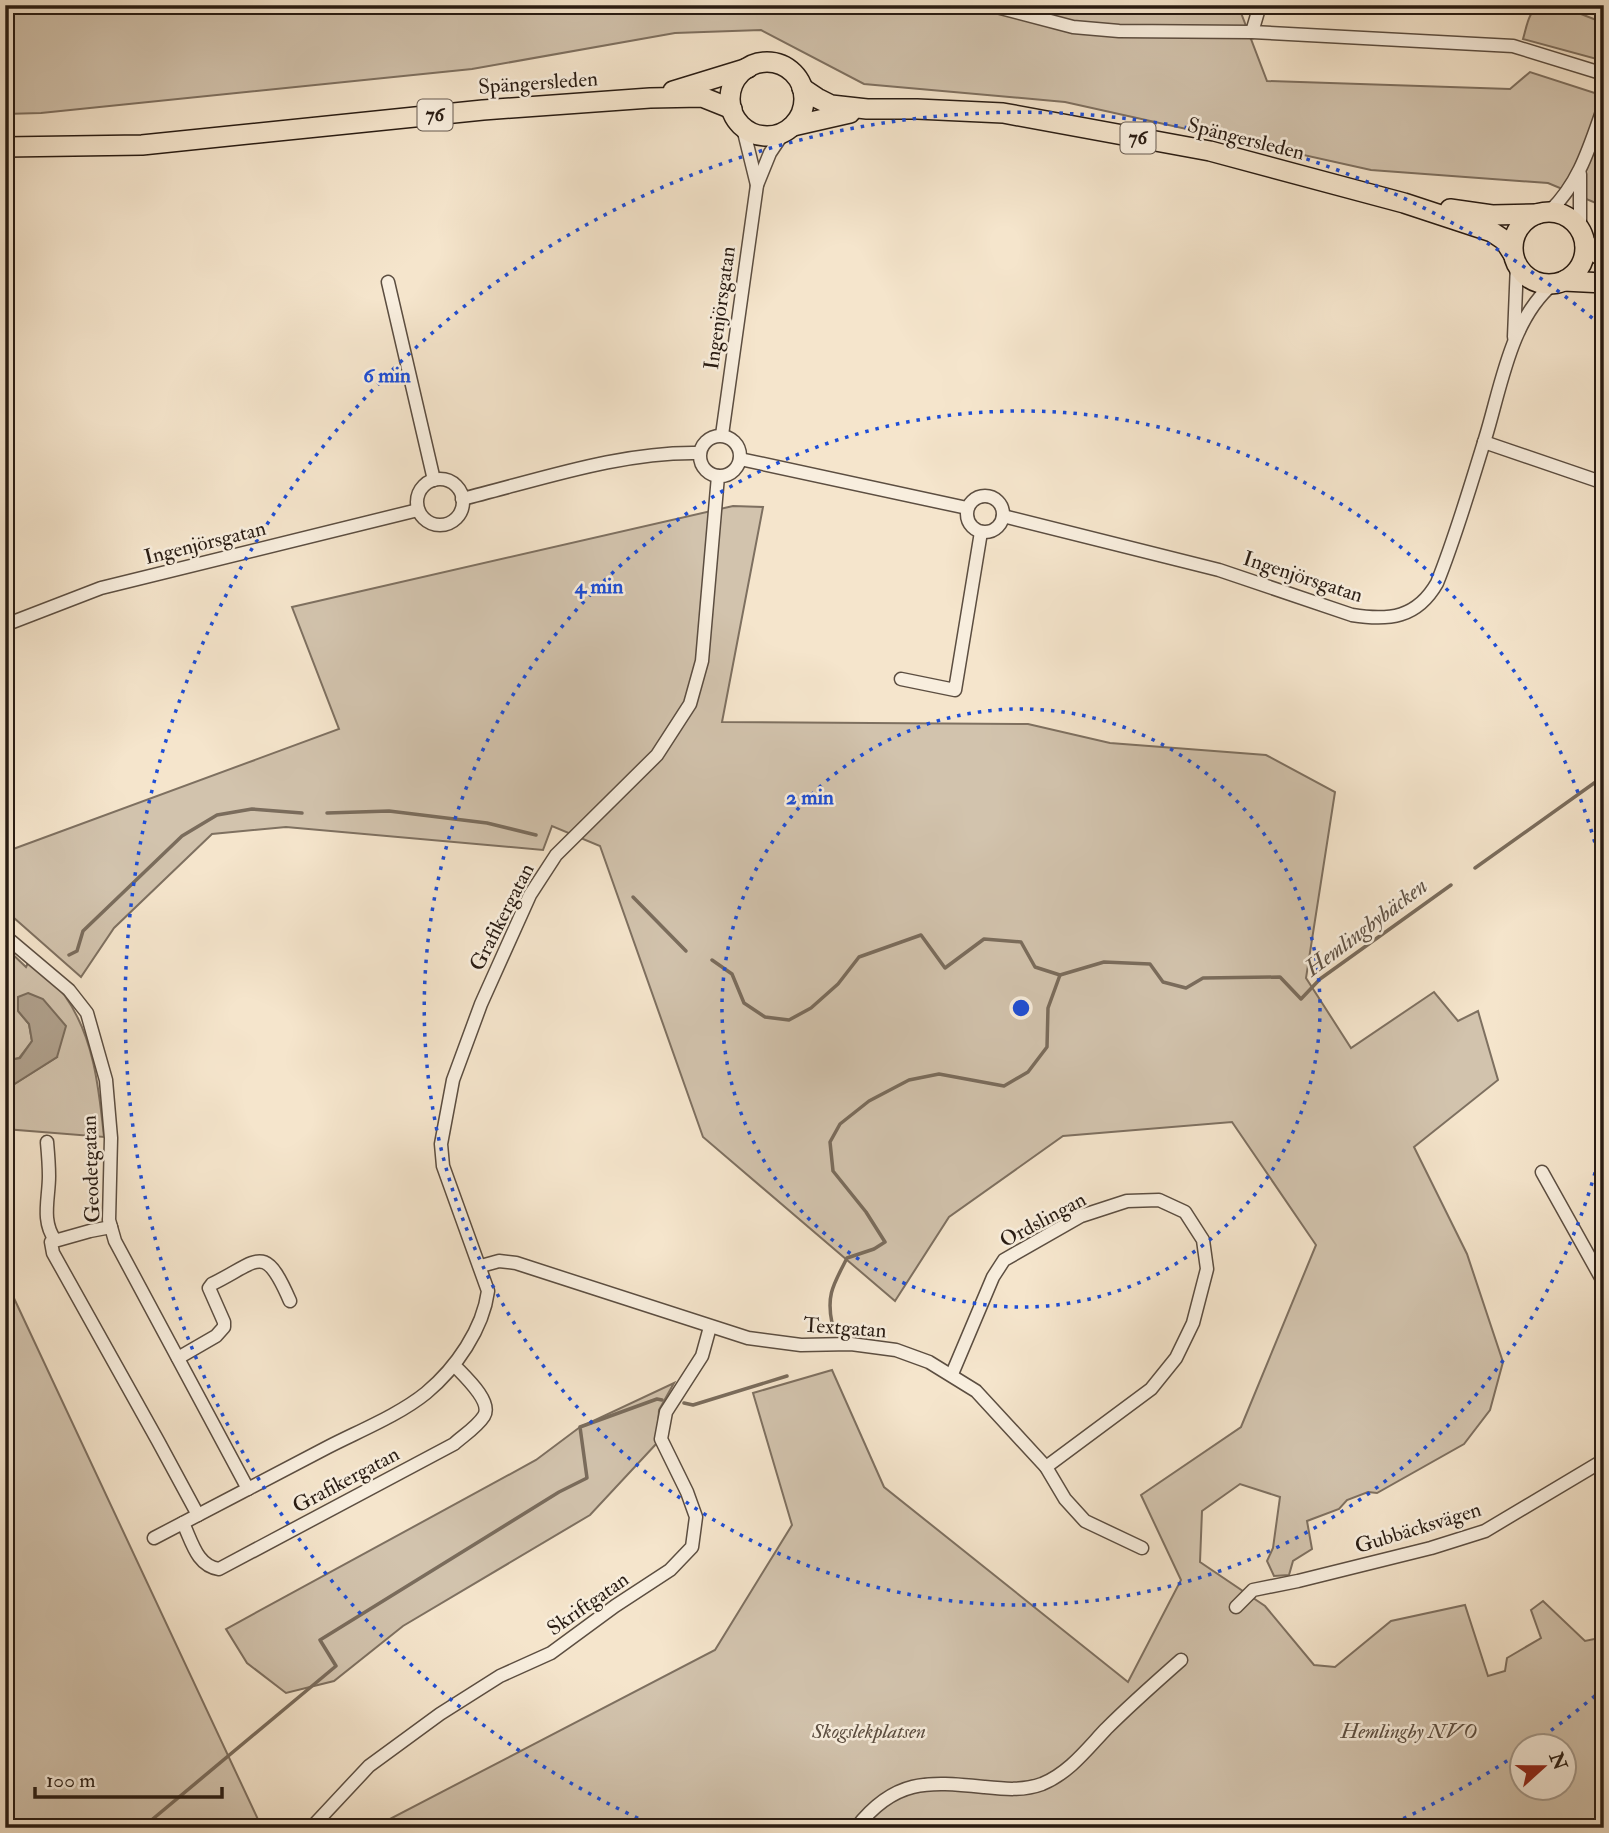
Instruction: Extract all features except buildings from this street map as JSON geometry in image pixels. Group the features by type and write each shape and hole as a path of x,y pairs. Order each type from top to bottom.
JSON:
{"main road":[{"name":"Spängersleden","path":"650,98 759,63 781,65 790,70 802,88 831,105 867,109 1003,113 1210,151 1404,203 1492,232 1504,240 1532,280 1604,283"},
{"path":"743,128 732,109 731,97 733,85 749,67"},
{"path":"789,129 803,108 802,88"},
{"name":"Spängersleden","path":"5,147 142,145 483,110 650,98 702,97 732,109"},
{"name":"Spängersleden","path":"743,128 763,136 774,136 789,129 867,109"},
{"name":"Spängersleden","path":"5,140 220,136"},
{"name":"Spängersleden","path":"1404,203 1492,215 1544,212"},
{"path":"1515,259 1514,241 1518,229 1526,220 1544,212 1562,214 1572,220 1582,237 1604,258"},
{"path":"1559,282 1580,266 1584,256 1582,237"}],"street":[{"path":"989,5 1085,28 1147,33 1252,33 1513,46 1604,74"},
{"path":"1252,33 1260,5"},
{"path":"1544,212 1563,199 1580,174 1604,106"},
{"name":"Ingenjörsgatan","path":"743,128 757,185"},
{"name":"Ingenjörsgatan","path":"722,435 757,185 771,153 789,129"},
{"path":"1580,174 1582,237"},
{"name":"Ingenjörsgatan","path":"1514,344 1515,259"},
{"path":"388,282 434,480"},
{"name":"Ingenjörsgatan","path":"740,459 967,508 978,497 988,496 1001,505 1003,516 1219,570 1352,615 1386,618 1403,615 1430,595 1443,568 1514,344 1534,302 1559,282"},
{"path":"722,435 735,442 739,448 740,459 737,468 731,473 718,476 705,470 701,464 700,453 703,444 709,439 722,435"},
{"path":"1484,442 1604,483"},
{"path":"463,499 621,460 673,452 700,453"},
{"name":"Grafikergatan","path":"154,1538 385,1418 425,1393 454,1364 478,1327 486,1308 488,1291 443,1166 441,1144 453,1080 481,1004 530,895 556,855 657,755 690,704 702,661 718,476"},
{"path":"434,480 449,481 460,491 463,499 460,513 449,524 434,525 421,517 416,503 421,488 434,480"},
{"path":"967,508 968,520 975,529 981,531 997,527 1003,516"},
{"name":"Ingenjörsgatan","path":"5,625 101,588 418,510"},
{"path":"901,679 955,691 981,531"},
{"name":"Geodetgatan","path":"5,936 69,990 87,1013 106,1080 111,1138 109,1220 115,1241 248,1489"},
{"path":"47,1142 47,1221 48,1230 55,1240"},
{"path":"1542,1172 1604,1283"},
{"name":"Ordslingan","path":"952,1374 993,1277 1004,1260 1081,1216 1127,1201 1159,1200 1185,1212 1203,1240 1207,1269 1193,1323 1176,1358 1151,1390 1045,1466"},
{"path":"111,1227 55,1240 51,1242 53,1253 198,1515"},
{"path":"178,1358 216,1336 224,1327 209,1288 212,1284 251,1263 262,1260 267,1262 283,1284 290,1301"},
{"name":"Textgatan","path":"481,1266 499,1261 516,1263 748,1339 801,1345 851,1344 896,1350 929,1362 976,1391 1045,1466 1065,1499 1085,1521 1142,1548"},
{"name":"Skriftgatan","path":"311,1828 369,1766 409,1736 500,1676 551,1653 670,1570 692,1547 696,1517 661,1439 666,1412 702,1356 710,1327"},
{"name":"Grafikergatan","path":"183,1523 201,1560 208,1567 219,1569 454,1444 483,1418 487,1410 485,1401 454,1364"},
{"name":"Gubbäcksvägen","path":"1236,1607 1253,1590 1405,1554 1485,1531 1604,1460"},
{"path":"856,1828 884,1798 908,1787 944,1782 1011,1790 1042,1784 1080,1757 1118,1717 1181,1660"}],"green space":[{"path":"5,5 1238,5 1267,81 1510,89 1530,72 1604,96 1604,220 1596,203 1548,183 1371,170 1065,102 864,84 761,30 675,33 472,69 41,113 5,114"},
{"path":"1542,5 1558,5 1604,23 1604,61 1523,39 1531,15"},
{"path":"733,506 763,507 722,722 1028,724 1110,743 1266,755 1335,792 1306,978 1351,1048 1434,992 1458,1021 1478,1011 1498,1080 1414,1147 1467,1254 1503,1362 1490,1410 1464,1444 1377,1493 1368,1492 1347,1500 1339,1509 1307,1521 1312,1549 1293,1561 1289,1575 1274,1576 1267,1561 1273,1548 1280,1497 1240,1484 1202,1511 1200,1562 1265,1606 1314,1665 1335,1667 1391,1621 1465,1605 1488,1676 1505,1671 1507,1658 1541,1638 1531,1610 1543,1601 1585,1641 1604,1637 1604,1828 395,1828 384,1822 715,1650 792,1525 753,1393 832,1370 884,1487 1128,1682 1181,1580 1141,1495 1241,1427 1316,1245 1232,1122 1063,1136 949,1217 895,1301 703,1137 600,846 552,826 543,850 286,827 212,834 114,928 81,977 5,910 5,852 339,729 292,607"},
{"path":"5,947 26,967 29,961 48,978 75,1012 94,1064 104,1137 5,1129 5,1090 57,1057 18,1011 29,1024 32,1041 19,1058 5,1061"},
{"path":"5,1279 262,1828 5,1828"},
{"path":"674,1383 659,1410 657,1443 590,1515 403,1626 334,1681 286,1693 247,1663 226,1629 536,1460 580,1427"}],"shaded area":[{"path":"28,993 43,999 66,1026 57,1057 5,1090 5,1061 20,1058 32,1041 29,1024 18,1011 18,997"}],"waterway":[{"name":"Hemlingbybäcken","path":"1475,868 1604,776"},
{"path":"69,955 77,951 83,931 182,836 217,815 252,809 302,813"},
{"path":"327,813 389,811 487,823 536,835"},
{"name":"Hemlingbybäcken","path":"712,960 732,974 744,1003 765,1017 789,1020 811,1008 838,984 859,957 921,935 945,968 984,939 1021,942 1035,967 1060,975 1104,962 1150,964 1163,982 1186,988 1203,978 1280,977 1301,999 1320,979 1451,885"},
{"name":"Hemlingbybäcken","path":"633,897 686,951"},
{"path":"832,1323 831,1297 847,1258 874,1249 885,1242 866,1212 833,1171 830,1142 840,1124 869,1101 909,1080 939,1074 1004,1086 1028,1072 1047,1047 1048,1008 1060,975"},
{"path":"684,1403 693,1405 787,1376"},
{"path":"142,1828 336,1666 320,1640 559,1492 587,1478 580,1427 657,1399 662,1400"}],"park label":[{"name":"Skogslekplatsen","path":"869,1731"},
{"name":"Hemlingby NVO","path":"1409,1731"}]}
